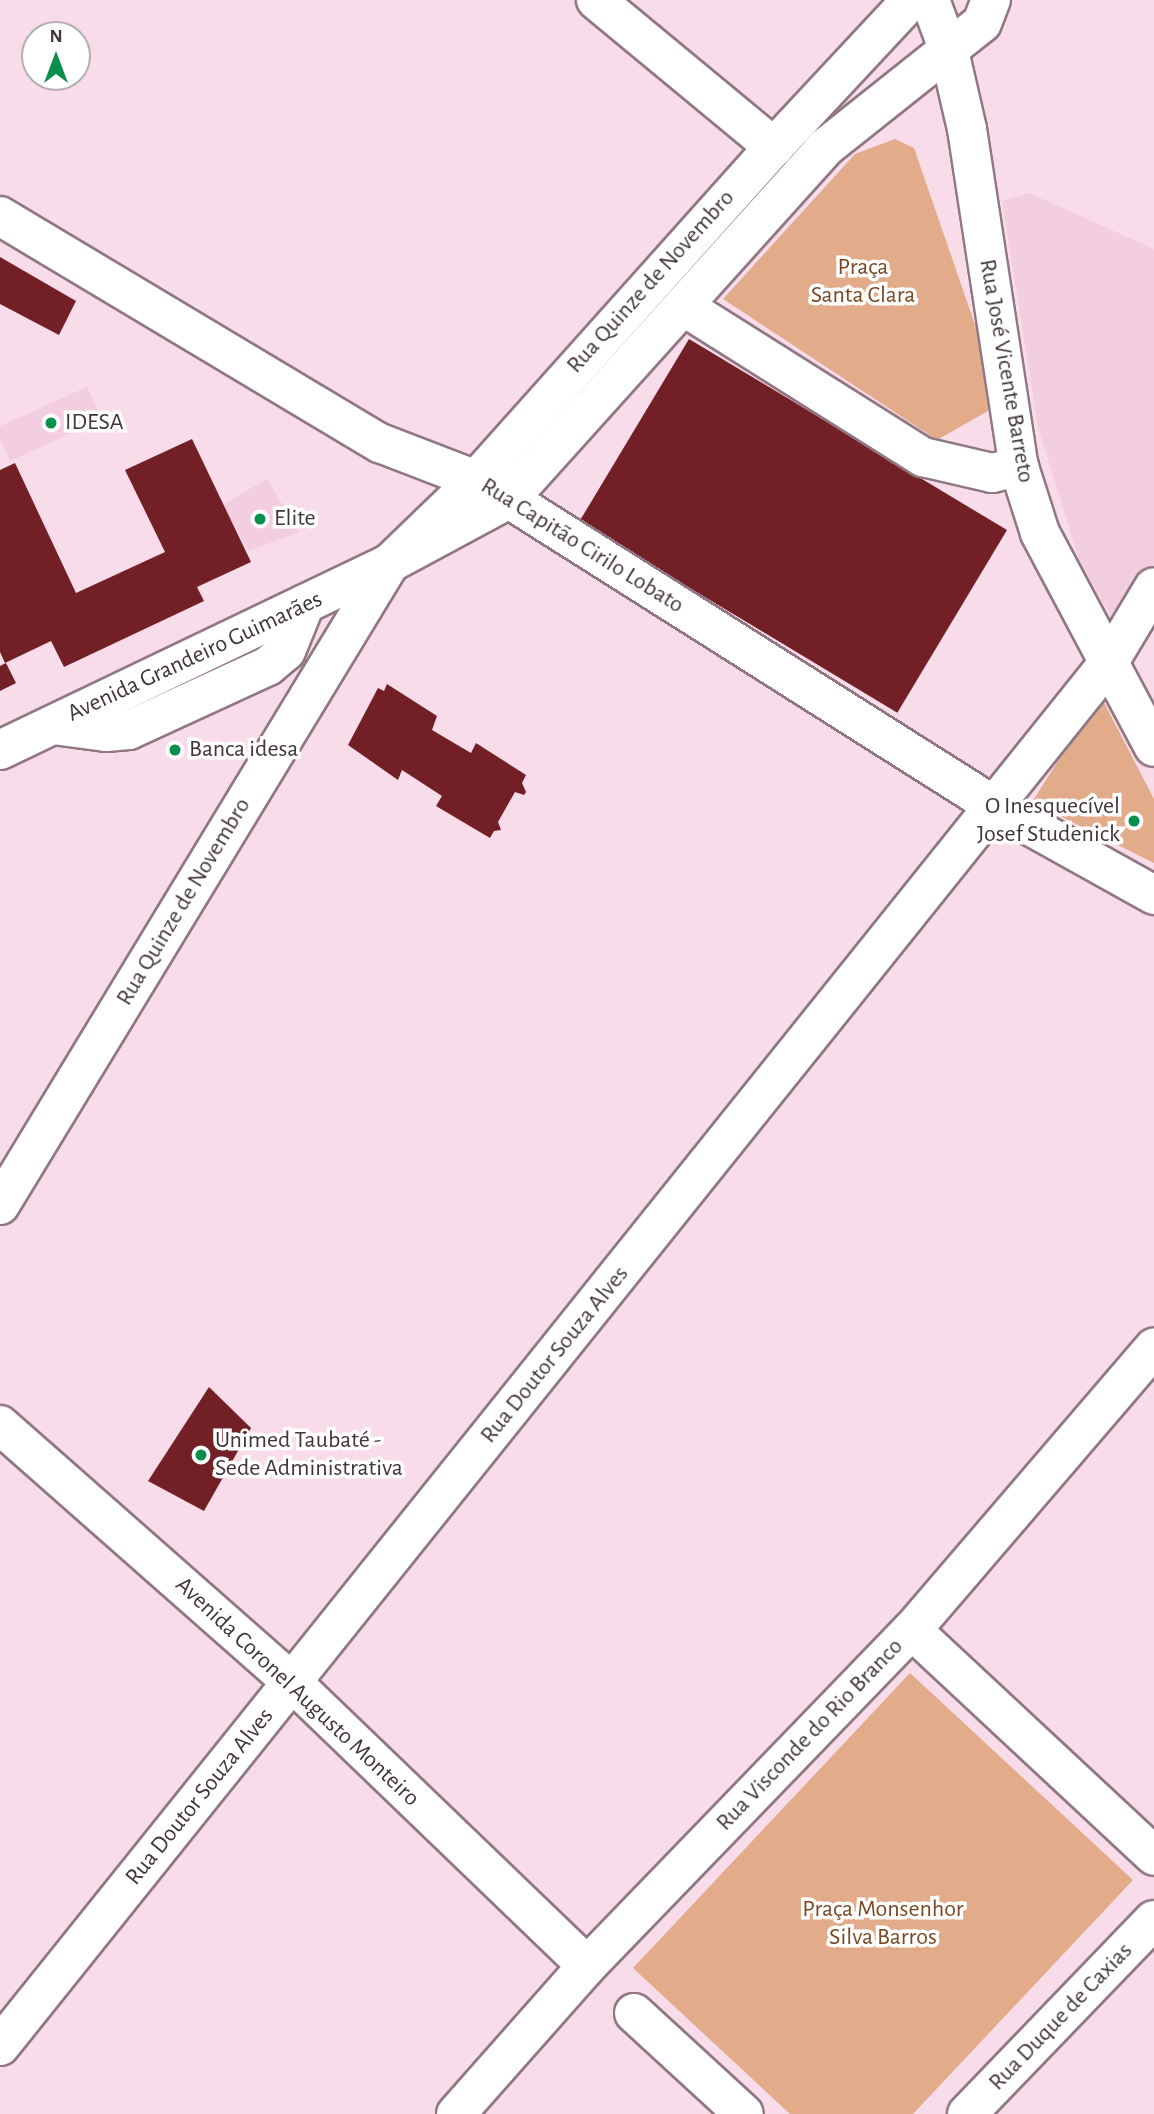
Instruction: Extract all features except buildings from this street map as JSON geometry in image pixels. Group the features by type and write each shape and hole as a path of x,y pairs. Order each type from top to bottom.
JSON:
{"main road":[{"path":"596,0 774,147"},
{"name":"Rua Quinze de Novembro","path":"0,1205 390,564 476,480 774,147 911,0"},
{"name":"Rua José Vicente Barreto","path":"930,0 949,51 967,129 1019,467 1040,533 1154,747"},
{"name":"Rua Quinze de Novembro","path":"390,564 509,499 826,147 982,23 991,0"},
{"name":"Rua Capitão Cirilo Lobato","path":"0,216 380,443 476,480 509,499 996,807 1154,895"},
{"path":"683,306 923,457 992,472 1019,467"},
{"name":"Avenida Grandeiro Guimarães","path":"0,750 390,564"},
{"name":"Rua Doutor Souza Alves","path":"0,2046 996,807 1109,662 1154,587"},
{"name":"Rua Visconde do Rio Branco","path":"456,2114 587,1966 912,1630 1154,1348"},
{"name":"Avenida Coronel Augusto Monteiro","path":"0,1425 292,1682 587,1966"},
{"path":"912,1630 1154,1856"},
{"name":"Rua Duque de Caxias","path":"967,2114 1154,1920"},
{"path":"634,2013 744,2114"}],"shaded area":[{"path":"1029,193 1154,249 1154,568 1119,629 1079,560 1038,427 1002,201"},
{"name":"IDESA","path":"87,387 102,419 10,461 0,439 0,426"},
{"name":"Elite","path":"267,479 299,532 249,551 222,505"}],"green space":[{"name":"Praça Santa Clara","path":"895,139 914,148 1002,403 937,440 723,299 855,154"},
{"path":"1100,695 1154,799 1154,863 1032,802"},
{"name":"Praça Monsenhor Silva Barros","path":"910,1673 1133,1880 913,2114 790,2114 633,1968"}],"place":[{"name":"IDESA","path":"51,423"},
{"name":"Elite","path":"260,519"},
{"name":"Banca idesa","path":"175,750"},
{"name":"O Inesquecível Josef Studenick","path":"1134,821"},
{"name":"Unimed Taubaté - Sede Administrativa","path":"201,1455"}]}
